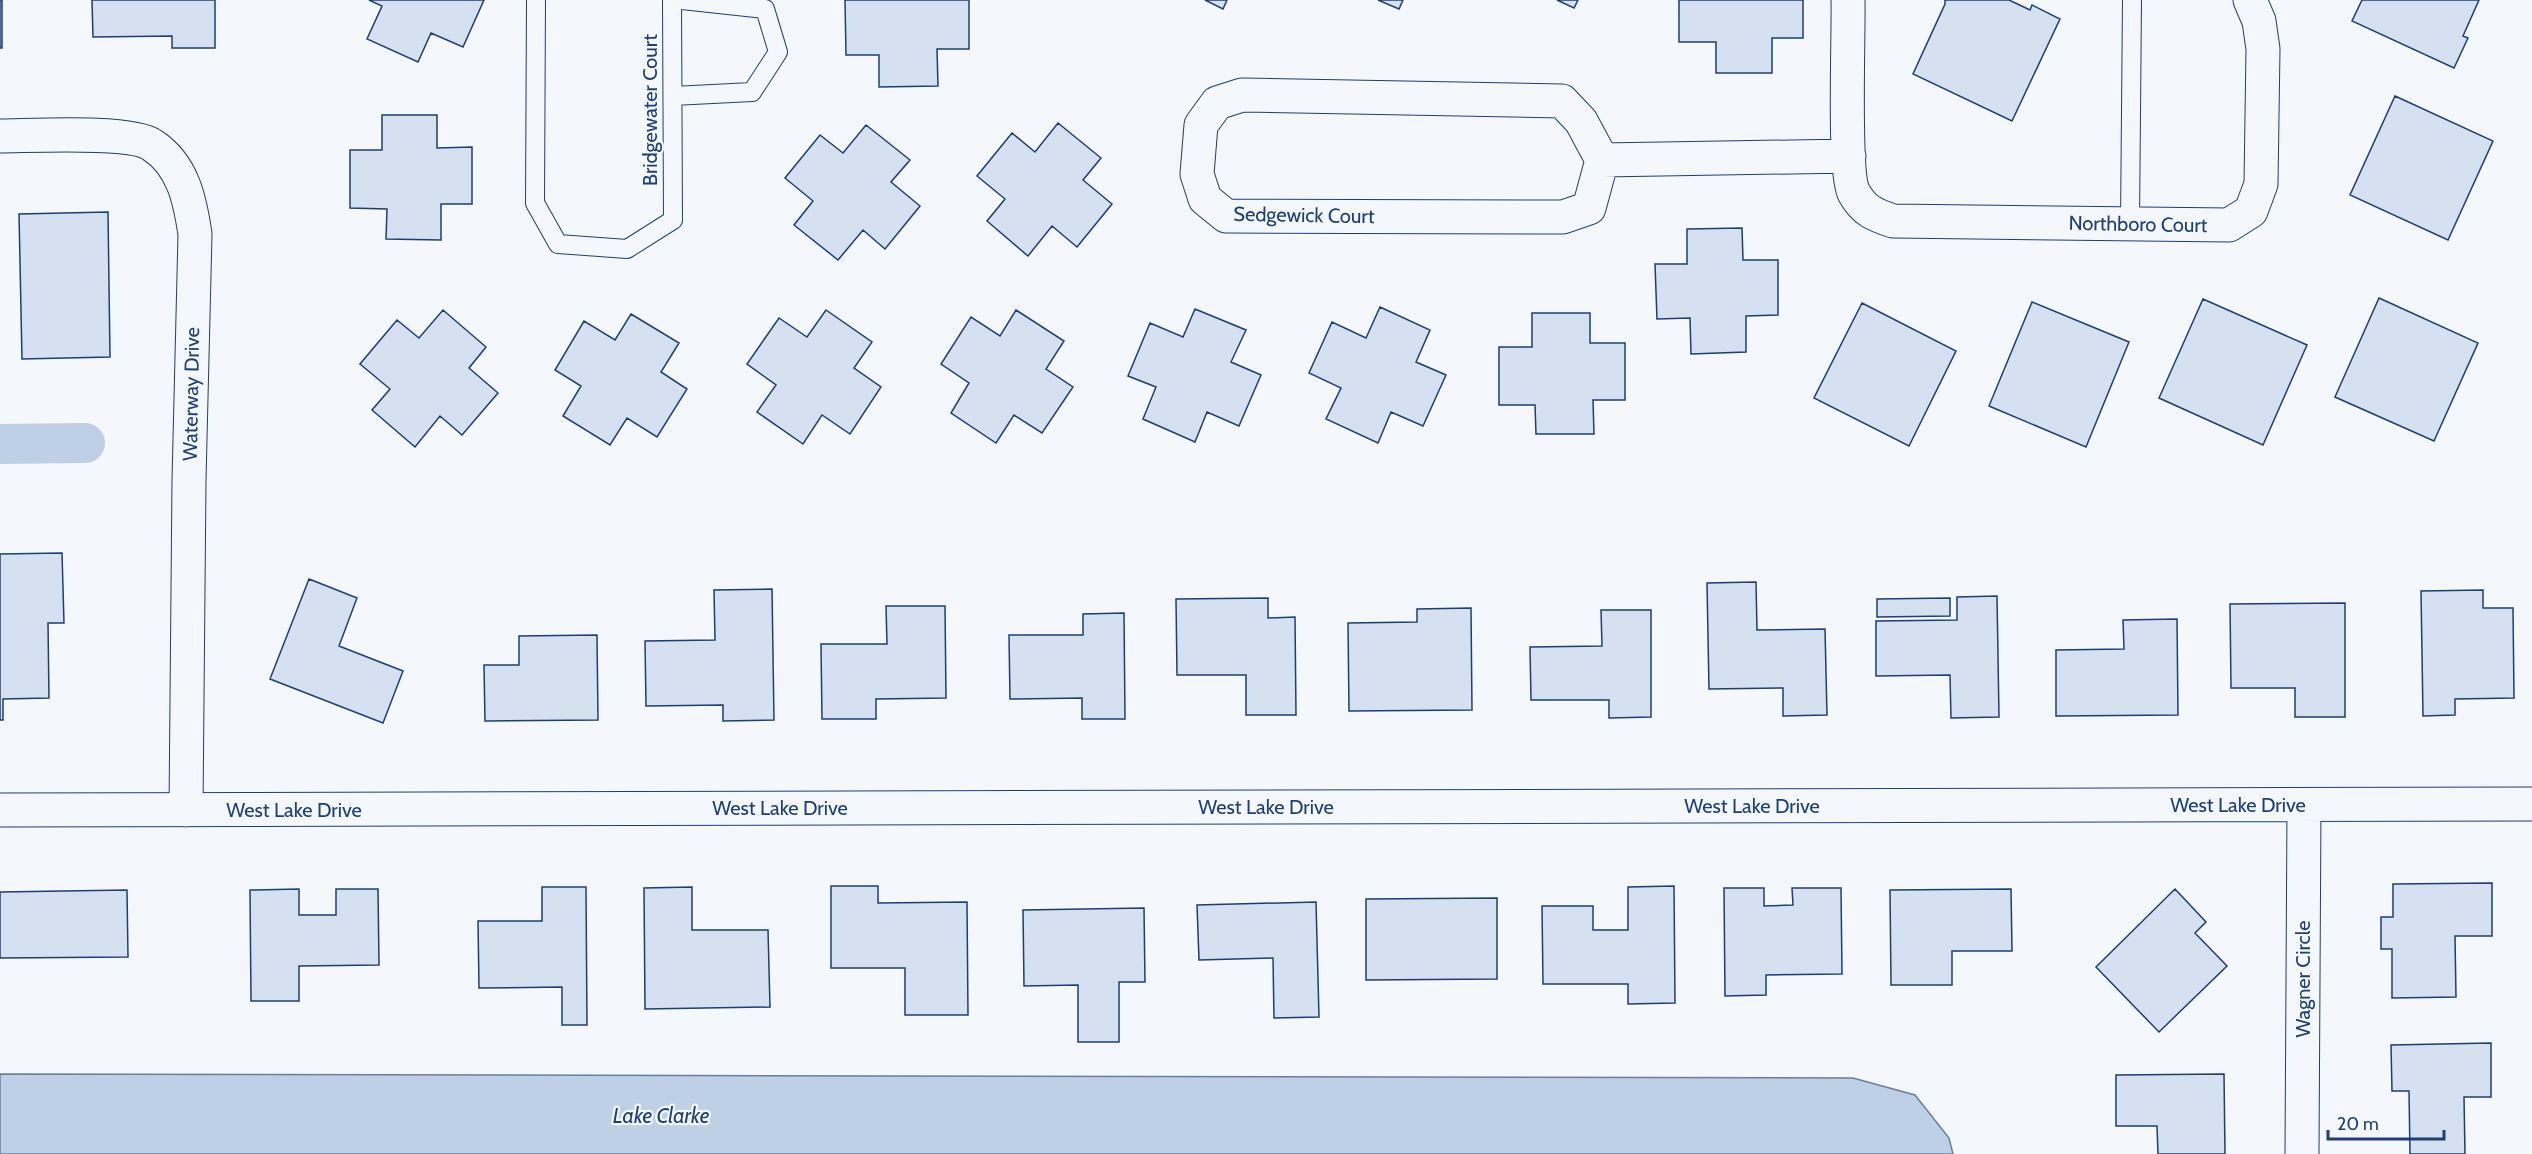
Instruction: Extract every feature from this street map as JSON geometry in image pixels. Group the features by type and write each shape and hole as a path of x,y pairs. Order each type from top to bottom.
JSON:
{"street":[{"name":"Northboro Court","path":"1848,0 1849,156 1852,191 1868,213 1893,221 2229,225 2251,211 2261,184 2263,49 2259,21 2250,0"},
{"name":"Sedgewick Court","path":"1242,95 1562,101 1581,121 1602,160 1589,208 1563,217 1226,216 1205,199 1197,174 1201,125 1216,103 1242,95"},
{"name":"Waterway Drive","path":"0,136 115,136 151,144 175,167 190,196 195,234 189,480 186,810"},
{"path":"1602,160 1849,156"},
{"name":"West Lake Drive","path":"0,810 2532,804"},
{"name":"Wagner Circle","path":"2302,1154 2304,805"}],"lane":[{"name":"Bridgewater Court","path":"536,0 535,203 558,244 627,249 673,220 672,0"},
{"path":"673,96 752,92 778,52 765,9 682,0"},
{"path":"2130,224 2133,0"}],"water":[{"name":"Lake Clarke","path":"0,1074 1853,1078 1915,1095 1949,1138 1953,1154 0,1154"}],"building":[{"path":"0,0 2,0 2,48 0,48"},
{"path":"92,0 215,0 215,48 172,48 172,36 93,37"},
{"path":"369,0 484,0 463,47 431,33 418,62 367,39 382,6"},
{"path":"845,0 969,0 969,49 937,49 938,86 879,87 879,55 846,55"},
{"path":"1205,0 1227,0 1223,9"},
{"path":"1378,0 1403,0 1399,9"},
{"path":"1557,0 1578,0 1574,8"},
{"path":"1679,0 1803,0 1803,38 1772,38 1772,73 1716,73 1716,42 1679,42"},
{"path":"1945,0 2009,0 2030,10 2032,5 2060,19 2012,121 1913,74"},
{"path":"2362,0 2479,0 2463,36 2468,38 2454,68 2352,21"},
{"path":"2395,96 2493,141 2448,240 2350,195"},
{"path":"382,115 437,115 437,148 472,147 472,204 441,204 441,240 386,239 387,209 350,208 350,150 382,150"},
{"path":"1058,123 1101,158 1083,180 1112,204 1077,247 1052,226 1028,256 987,221 1005,199 977,176 1012,133 1035,152"},
{"path":"866,125 910,160 891,182 920,206 885,249 863,230 838,260 794,225 813,201 785,178 820,135 843,153"},
{"path":"108,212 110,357 22,359 19,214"},
{"path":"1742,228 1743,260 1778,260 1778,315 1746,316 1746,352 1691,354 1690,318 1657,319 1655,264 1687,264 1687,229"},
{"path":"2379,298 2478,343 2434,441 2335,397"},
{"path":"2203,299 2307,345 2263,445 2159,398"},
{"path":"2032,302 2129,342 2086,447 1989,406"},
{"path":"1862,303 1956,351 1909,446 1814,398"},
{"path":"1380,307 1430,330 1416,362 1446,375 1423,426 1391,412 1378,443 1326,419 1341,388 1309,373 1332,322 1366,338"},
{"path":"1195,309 1246,330 1231,362 1261,375 1239,426 1207,412 1195,442 1143,419 1156,387 1128,376 1150,323 1183,337"},
{"path":"443,310 486,347 469,368 498,393 462,435 440,416 415,447 372,410 390,389 360,364 397,320 419,338"},
{"path":"826,310 872,342 854,368 881,387 850,434 822,415 803,444 757,412 776,385 747,364 779,318 807,337"},
{"path":"1016,310 1064,341 1046,369 1073,387 1042,433 1014,415 996,443 951,413 969,383 941,364 971,317 1000,336"},
{"path":"1532,313 1590,313 1590,343 1625,343 1625,400 1593,400 1594,434 1536,434 1535,405 1499,405 1499,347 1532,347"},
{"path":"631,314 679,343 661,372 687,389 657,437 627,418 610,445 563,416 581,386 555,370 584,321 615,340"},
{"path":"62,553 64,623 48,623 49,698 3,699 3,720 0,720 0,554"},
{"path":"309,579 357,598 339,646 403,671 383,723 270,679"},
{"path":"1756,582 1757,630 1825,629 1827,715 1783,716 1783,688 1709,689 1707,583"},
{"path":"772,589 774,720 723,721 723,705 646,706 645,641 715,640 714,590"},
{"path":"2483,590 2483,608 2513,608 2514,698 2455,699 2455,715 2423,716 2421,591"},
{"path":"1997,596 1999,717 1951,718 1950,675 1876,676 1876,621 1957,620 1957,597"},
{"path":"1268,598 1268,618 1295,617 1296,715 1246,715 1246,675 1177,675 1176,599"},
{"path":"1950,598 1950,616 1877,617 1877,599"},
{"path":"2345,603 2345,717 2295,717 2295,688 2231,688 2230,604"},
{"path":"886,606 945,606 946,698 876,699 876,719 822,719 821,644 887,644"},
{"path":"1471,608 1472,710 1349,711 1348,623 1417,622 1417,609"},
{"path":"1601,610 1651,610 1651,717 1609,718 1609,700 1531,700 1530,647 1602,646"},
{"path":"1124,613 1125,719 1082,719 1082,698 1010,699 1009,635 1083,635 1083,614"},
{"path":"2177,619 2178,715 2056,716 2056,650 2124,649 2123,620"},
{"path":"597,635 598,720 485,721 484,665 519,665 519,636"},
{"path":"2492,883 2492,936 2455,936 2456,997 2392,998 2392,949 2381,949 2381,917 2393,917 2393,884"},
{"path":"831,886 878,886 878,903 967,902 968,1015 905,1015 905,968 831,968"},
{"path":"1674,886 1675,1003 1628,1004 1628,984 1543,984 1542,906 1593,906 1593,930 1628,930 1628,887"},
{"path":"542,887 586,887 587,1025 562,1025 562,987 479,988 478,921 542,921"},
{"path":"692,887 692,930 768,930 770,1007 645,1009 644,888"},
{"path":"1724,888 1764,888 1764,906 1793,905 1792,888 1841,888 1842,974 1766,975 1766,995 1725,996"},
{"path":"299,889 299,915 336,915 336,889 378,889 379,965 299,966 299,1001 251,1001 250,890"},
{"path":"2011,889 2012,951 1952,951 1952,985 1891,985 1890,890"},
{"path":"2175,889 2206,922 2195,933 2227,966 2159,1032 2096,967"},
{"path":"127,890 128,957 0,958 0,892"},
{"path":"1497,898 1497,979 1366,980 1366,899"},
{"path":"1316,902 1319,1017 1274,1018 1273,958 1199,960 1197,905"},
{"path":"1144,908 1145,982 1119,982 1119,1042 1078,1042 1078,985 1024,986 1023,910"},
{"path":"2491,1043 2491,1097 2464,1097 2465,1154 2410,1154 2409,1091 2392,1091 2391,1045"},
{"path":"2224,1074 2225,1154 2158,1154 2157,1126 2116,1126 2116,1075"}],"waterway":[{"path":"0,444 85,443"}]}
